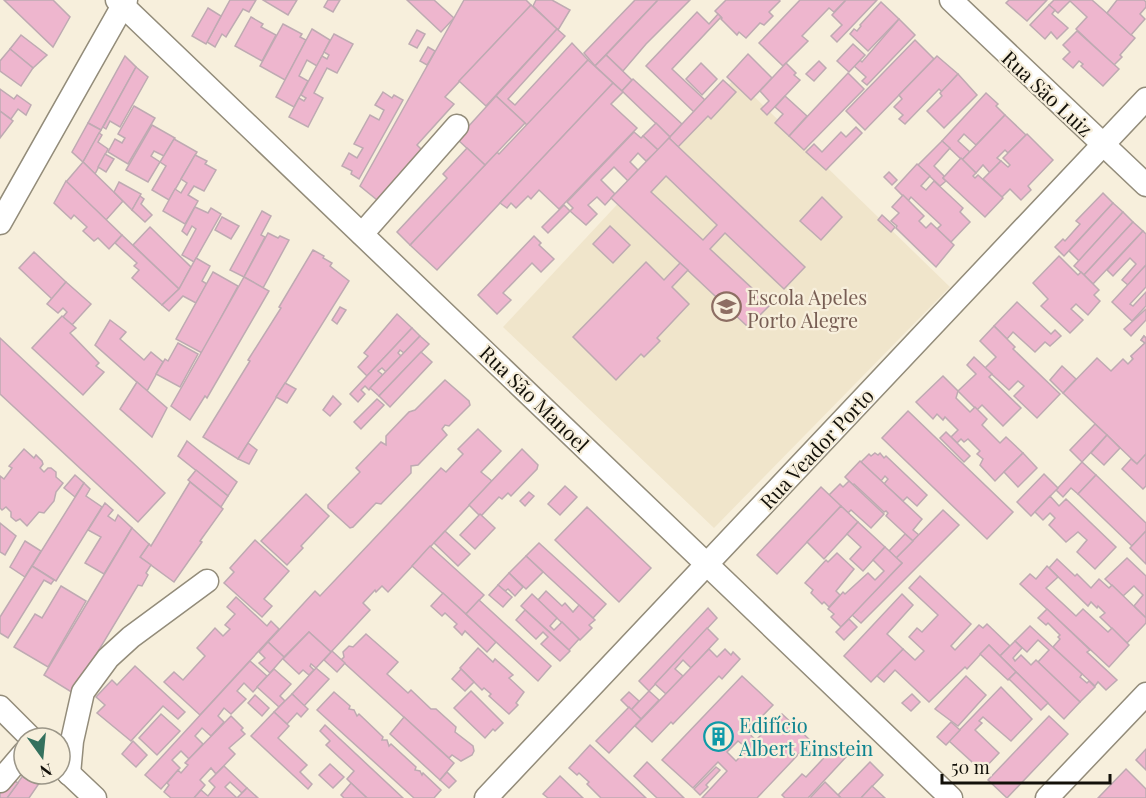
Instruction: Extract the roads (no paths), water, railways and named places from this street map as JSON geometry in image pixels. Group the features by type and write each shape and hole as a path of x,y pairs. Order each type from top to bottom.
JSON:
{"street":[{"name":"Rua São Luiz","path":"951,0 1146,185"},
{"path":"0,223 122,2"},
{"name":"Rua São Manoel","path":"122,2 951,798"},
{"name":"Rua Veador Porto","path":"486,798 1146,99"},
{"path":"362,234 457,126"},
{"path":"72,741 83,692 108,658 123,644 207,581"},
{"path":"1047,798 1146,694"},
{"path":"0,707 19,726"},
{"path":"0,781 12,767"},
{"path":"72,777 95,798"}],"place":[{"name":"Escola Apeles Porto Alegre","path":"726,307"},
{"name":"Edifício Albert Einstein","path":"718,736"}]}
